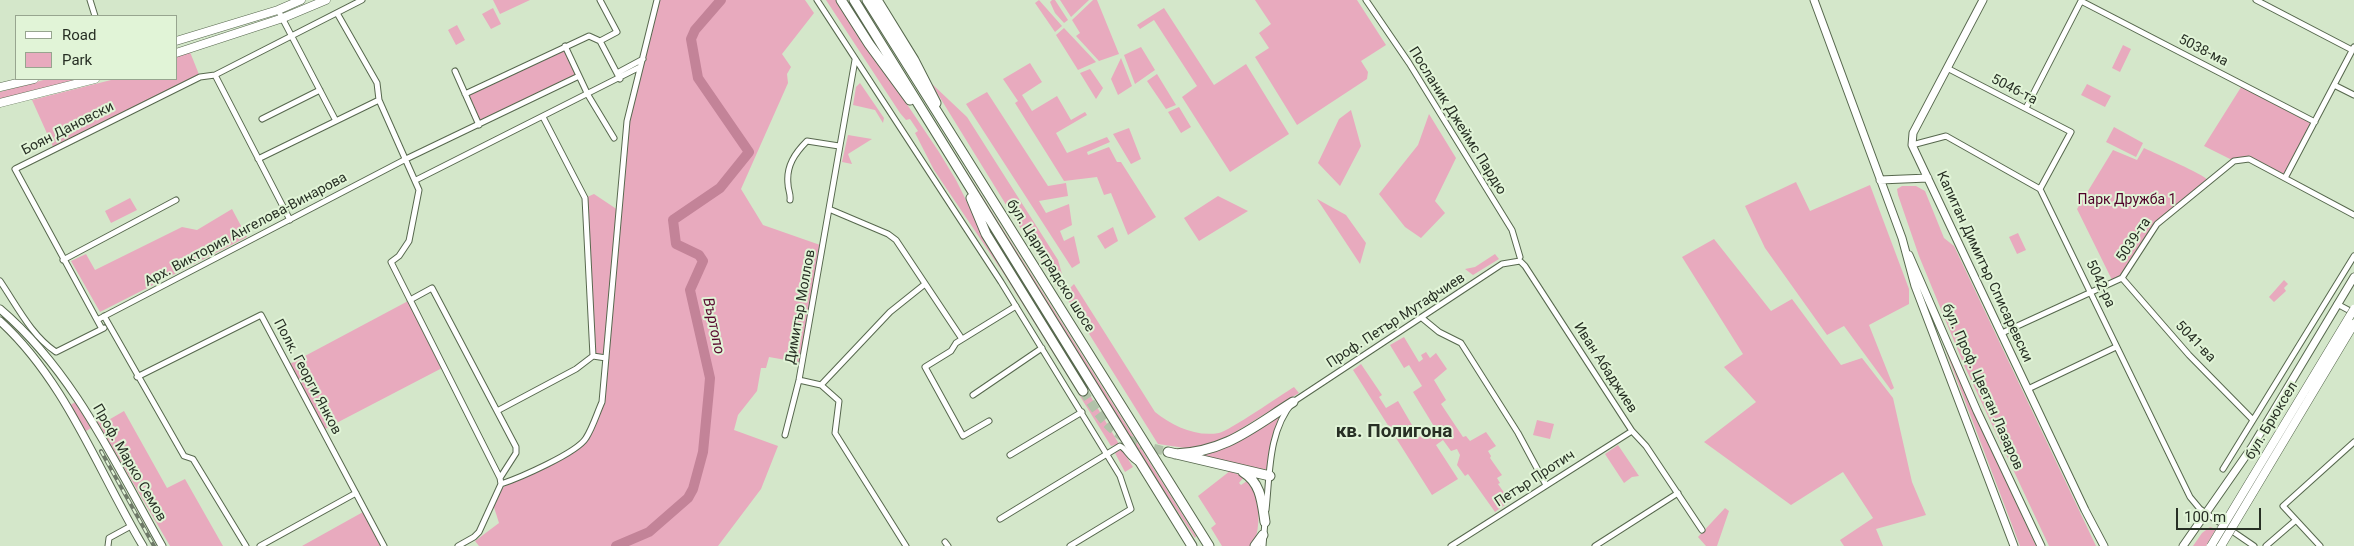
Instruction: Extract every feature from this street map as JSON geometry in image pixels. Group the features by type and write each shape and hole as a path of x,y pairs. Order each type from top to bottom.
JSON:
{"highway":[{"path":"841,0 899,87 930,123"},
{"name":"бул. Цариградско шосе","path":"854,0 1192,546"},
{"name":"бул. Цариградско шосе","path":"867,0 1209,546"},
{"path":"877,0 933,94 943,122"},
{"path":"962,174 986,234 1082,390"},
{"path":"1270,476 1172,453 1193,453 1220,447 1294,402"},
{"path":"1239,469 1249,475 1258,488 1265,522"},
{"path":"1201,533 1215,546"},
{"path":"1255,546 1263,535"}],"main road":[{"path":"178,40 278,10 301,0"},
{"path":"178,52 282,18 326,0"},
{"name":"бул. Проф. Цветан Лазаров","path":"1814,0 1902,238 1971,397 2041,546"},
{"path":"1912,145 1913,133 1983,0"},
{"path":"0,88 30,80"},
{"path":"0,103 91,80"},
{"name":"Капитан Димитър Списаревски","path":"1912,145 2085,510 2104,546"},
{"path":"1880,180 1928,178"},
{"name":"бул. Проф. Цветан Лазаров","path":"1902,238 1915,286 2014,546"},
{"path":"2183,546 2252,447 2354,277"},
{"name":"бул. Брюксел","path":"2212,546 2354,308"},
{"name":"Проф. Марко Семов","path":"0,309 28,336 73,392 162,546"},
{"name":"Проф. Марко Семов","path":"0,321 40,367 62,399 142,546"},
{"name":"бул. Брюксел","path":"2221,546 2354,324"},
{"path":"62,399 73,392"}],"street":[{"path":"90,0 95,15"},
{"name":"Боян Дановски","path":"102,329 15,169 200,77 215,76 291,35 362,0"},
{"path":"600,0 616,32 600,41"},
{"path":"501,484 580,445 586,438 602,402 627,120 656,0"},
{"path":"817,0 1016,306 1120,476 1131,509 1070,546"},
{"name":"Посланик Джеймс Пардю","path":"1366,0 1409,63 1512,230 1520,257"},
{"path":"2256,0 2353,48 2286,178"},
{"path":"2026,108 2081,1"},
{"name":"5038-ма","path":"2081,1 2315,122"},
{"path":"278,10 336,121"},
{"path":"337,13 377,83 379,100 419,190 409,241 399,256 391,262 500,478 501,484 479,532 458,546"},
{"path":"465,94 589,36 600,41 620,79"},
{"path":"565,46 588,95 614,138"},
{"path":"617,73 642,59"},
{"name":"Димитър Моллов","path":"821,385 800,380 855,60"},
{"path":"416,180 620,79 640,67"},
{"name":"5046-та","path":"1947,68 2071,132 2040,189"},
{"path":"455,71 479,124"},
{"path":"215,76 290,220"},
{"name":"Арх. Виктория Ангелова-Винарова","path":"97,320 406,158 579,76"},
{"path":"2334,85 2354,95"},
{"path":"262,119 320,90"},
{"path":"258,159 379,100"},
{"path":"543,117 585,198 592,356"},
{"path":"1912,145 1946,136 2040,189"},
{"path":"790,200 789,170 794,154 807,141 839,146"},
{"name":"5039-та","path":"2002,334 2122,278 2157,224 2234,161 2249,159 2354,215"},
{"name":"5042-ра","path":"2040,189 2190,497 2206,514 2254,546"},
{"path":"63,260 176,200"},
{"path":"829,209 888,234 896,240 962,339"},
{"path":"2223,469 2354,256"},
{"name":"Иван Абаджиев","path":"1512,263 1520,262 1525,266 1632,431 1646,446 1702,530"},
{"name":"Проф. Петър Мутафчиев","path":"1294,402 1502,264 1512,263"},
{"name":"5041-ва","path":"2122,278 2189,355 2253,420"},
{"path":"0,281 34,333 56,352 109,326"},
{"path":"906,546 835,432 839,401 821,385 890,312 925,284"},
{"path":"410,300 432,288 516,447 516,453 500,478"},
{"path":"2338,304 2354,313"},
{"path":"989,421 963,436 925,367 951,351 956,343 1016,306"},
{"name":"Полк. Георги Янков","path":"137,377 261,315 384,546"},
{"path":"104,316 137,377 184,456 193,460 246,546"},
{"path":"1422,318 1440,332 1461,343 1518,432 1546,485"},
{"path":"2028,389 2116,347"},
{"path":"973,395 1042,348"},
{"path":"497,411 576,369 592,356 606,358"},
{"path":"785,435 800,380"},
{"path":"1263,546 1270,476 1278,428 1283,415 1294,402"},
{"path":"1010,455 1082,412"},
{"name":"Петър Протич","path":"1451,546 1632,431"},
{"path":"2320,546 2283,506 2354,442"},
{"path":"1000,519 1107,452 1121,446 1131,459 1140,463"},
{"path":"260,546 356,493"},
{"path":"1595,546 1678,493"},
{"path":"2266,546 2296,520"},
{"path":"108,546 109,538 131,526"}],"green space":[{"path":"493,0 530,0 500,14"},
{"path":"657,0 805,0 814,13 782,54 791,67 787,74 788,83 741,189 763,225 823,246 803,363 769,357 766,368 761,368 757,391 738,415 734,430 778,446 761,489 718,546 479,546 475,541 499,523 493,504 498,493 506,485 560,458 586,438 602,402 606,358 593,356 585,198 594,194 618,210 627,121"},
{"path":"826,0 837,0 939,152 956,180 985,238 992,233 996,238 1119,444 1111,446 1002,271 934,170 915,133 918,131 910,119 906,120 900,113"},
{"path":"1039,0 1062,26 1055,32 1035,3"},
{"path":"1055,0 1068,20 1064,23 1055,13 1050,2"},
{"path":"1060,0 1089,0 1071,17"},
{"path":"1093,0 1097,0 1119,54 1099,61 1076,36 1080,33 1072,20"},
{"path":"1255,0 1357,0 1386,45 1361,61 1368,72 1367,79 1297,125 1255,57 1269,48 1259,33 1271,24"},
{"path":"493,8 501,24 491,29 482,14"},
{"path":"1164,8 1214,85 1246,64 1289,134 1230,172 1182,97 1197,86 1154,20 1140,29 1137,25"},
{"path":"457,25 465,40 456,45 448,30"},
{"path":"1064,28 1096,62 1078,70 1056,35"},
{"path":"2123,45 2131,49 2120,72 2112,68"},
{"path":"565,46 579,76 479,125 465,94"},
{"path":"1141,47 1155,70 1135,84 1124,55"},
{"path":"190,52 200,77 54,149 32,100 111,80 178,80 178,56"},
{"path":"1121,58 1132,86 1118,95 1111,79"},
{"path":"1030,63 1042,82 1022,95 1032,111 1057,96 1071,120 1085,112 1087,115 1056,133 1067,153 1107,137 1110,142 1087,152 1088,155 1109,147 1117,162 1121,162 1156,217 1128,235 1111,193 1104,195 1097,177 1064,181 1015,103 1018,101 1003,79"},
{"path":"1090,69 1103,88 1096,99 1080,73"},
{"path":"1157,74 1176,105 1166,109 1147,81"},
{"path":"43,80 78,80 0,99 0,92"},
{"path":"860,83 884,118 883,123 875,110 853,105 856,87"},
{"path":"931,83 967,117 1058,260 1062,274 1058,289"},
{"path":"2087,84 2111,96 2105,107 2081,95"},
{"path":"2243,84 2315,122 2285,178 2249,159 2234,161 2204,146"},
{"path":"987,92 1048,186 1066,183 1068,196 1039,201 1046,213 1069,204 1072,225 1060,231 1064,241 1074,236 1080,263 1072,268 966,104"},
{"path":"919,96 1196,536 1195,538 1156,479"},
{"path":"1179,107 1191,127 1181,133 1168,112"},
{"path":"1351,110 1361,146 1340,186 1318,163 1339,119"},
{"path":"1429,114 1456,158 1435,201 1445,213 1421,238 1405,227 1379,194 1418,145"},
{"path":"2114,127 2143,143 2136,157 2106,142"},
{"path":"1129,128 1141,159 1131,164 1113,134"},
{"path":"848,135 872,139 848,154 852,164 842,162"},
{"name":"Парк Дружба 1","path":"2144,148 2189,169 2209,181 2157,224 2122,278 2113,282 2077,209 2113,150 2137,160"},
{"path":"1796,182 1810,211 1870,185 1909,289 1909,304 1869,325 1894,388 1891,390 1844,326 1827,335 1765,248 1745,206"},
{"path":"1902,186 1916,186 1925,191 1944,238 1954,246 2096,546 2049,546 1964,365 1919,256 1898,195 1897,189"},
{"path":"1218,196 1248,211 1199,241 1184,218"},
{"path":"130,198 137,210 111,223 105,211"},
{"path":"1317,199 1346,215 1366,243 1360,264"},
{"path":"232,209 247,237 100,312 71,261 86,254 95,270 182,227 197,230"},
{"path":"1113,227 1118,241 1105,249 1097,236"},
{"path":"2018,233 2026,250 2017,254 2009,237"},
{"path":"1714,239 1771,311 1792,299 1841,365 1862,358 1893,398 1912,482 1926,515 1876,529 1883,546 1844,546 1840,540 1873,518 1843,472 1791,505 1704,442 1756,402 1724,367 1743,354 1682,257"},
{"path":"1495,254 1499,259 1473,275 1465,269 1475,267"},
{"path":"2284,280 2288,284 2284,288 2286,291 2274,302 2269,297"},
{"path":"1074,284 1155,412 1177,426 1193,432 1219,433 1244,420 1294,387 1299,393 1221,441 1192,449 1158,444 1066,297 1066,292"},
{"path":"410,300 444,367 323,430 288,365"},
{"path":"1404,337 1419,362 1423,359 1421,355 1426,352 1430,358 1436,353 1447,369 1434,380 1446,400 1441,404 1463,437 1466,436 1470,441 1486,432 1496,446 1488,451 1491,456 1490,458 1502,475 1497,478 1500,483 1498,484 1510,501 1495,512 1468,474 1465,476 1457,465 1460,455 1457,449 1451,451 1443,440 1436,445 1458,479 1432,495 1353,370 1361,364 1382,395 1379,397 1386,408 1398,401 1419,437 1435,428 1413,392 1422,386 1409,365 1404,368 1390,345"},
{"path":"1944,346 2036,546 2020,546"},
{"path":"75,402 91,428 83,433 69,406"},
{"path":"124,411 167,488 185,479 223,546 170,546 97,421 102,418 105,422"},
{"path":"1280,414 1272,437 1267,468 1264,471 1202,455 1227,447"},
{"path":"1537,420 1554,424 1550,439 1533,435"},
{"path":"1618,445 1639,476 1632,477 1624,483 1605,454"},
{"path":"1120,450 1123,451 1133,467 1125,472 1115,453"},
{"path":"1230,471 1244,477 1239,483 1241,485 1247,481 1252,485 1251,487 1255,494 1257,493 1258,530 1254,542 1250,546 1222,546 1211,528 1216,524 1198,496"},
{"path":"1725,508 1729,511 1717,546 1706,546 1698,537"},
{"path":"363,512 380,546 302,546"},
{"path":"2210,527 2216,529 2206,546 2193,546 2202,533"}],"waterway":[{"name":"Въртопо","path":"616,546 649,532 688,498 693,489 703,452 710,378 690,290 703,261 699,255 676,244 673,220 720,188 749,152 698,78 691,39 695,30 721,0"}],"tunnel":[{"path":"1083,391 1101,417 1117,433 1151,448 1168,452"}],"railway":[{"path":"101,451 154,546"}],"district":[{"name":"кв. Полигона","path":"1394,432"}]}
